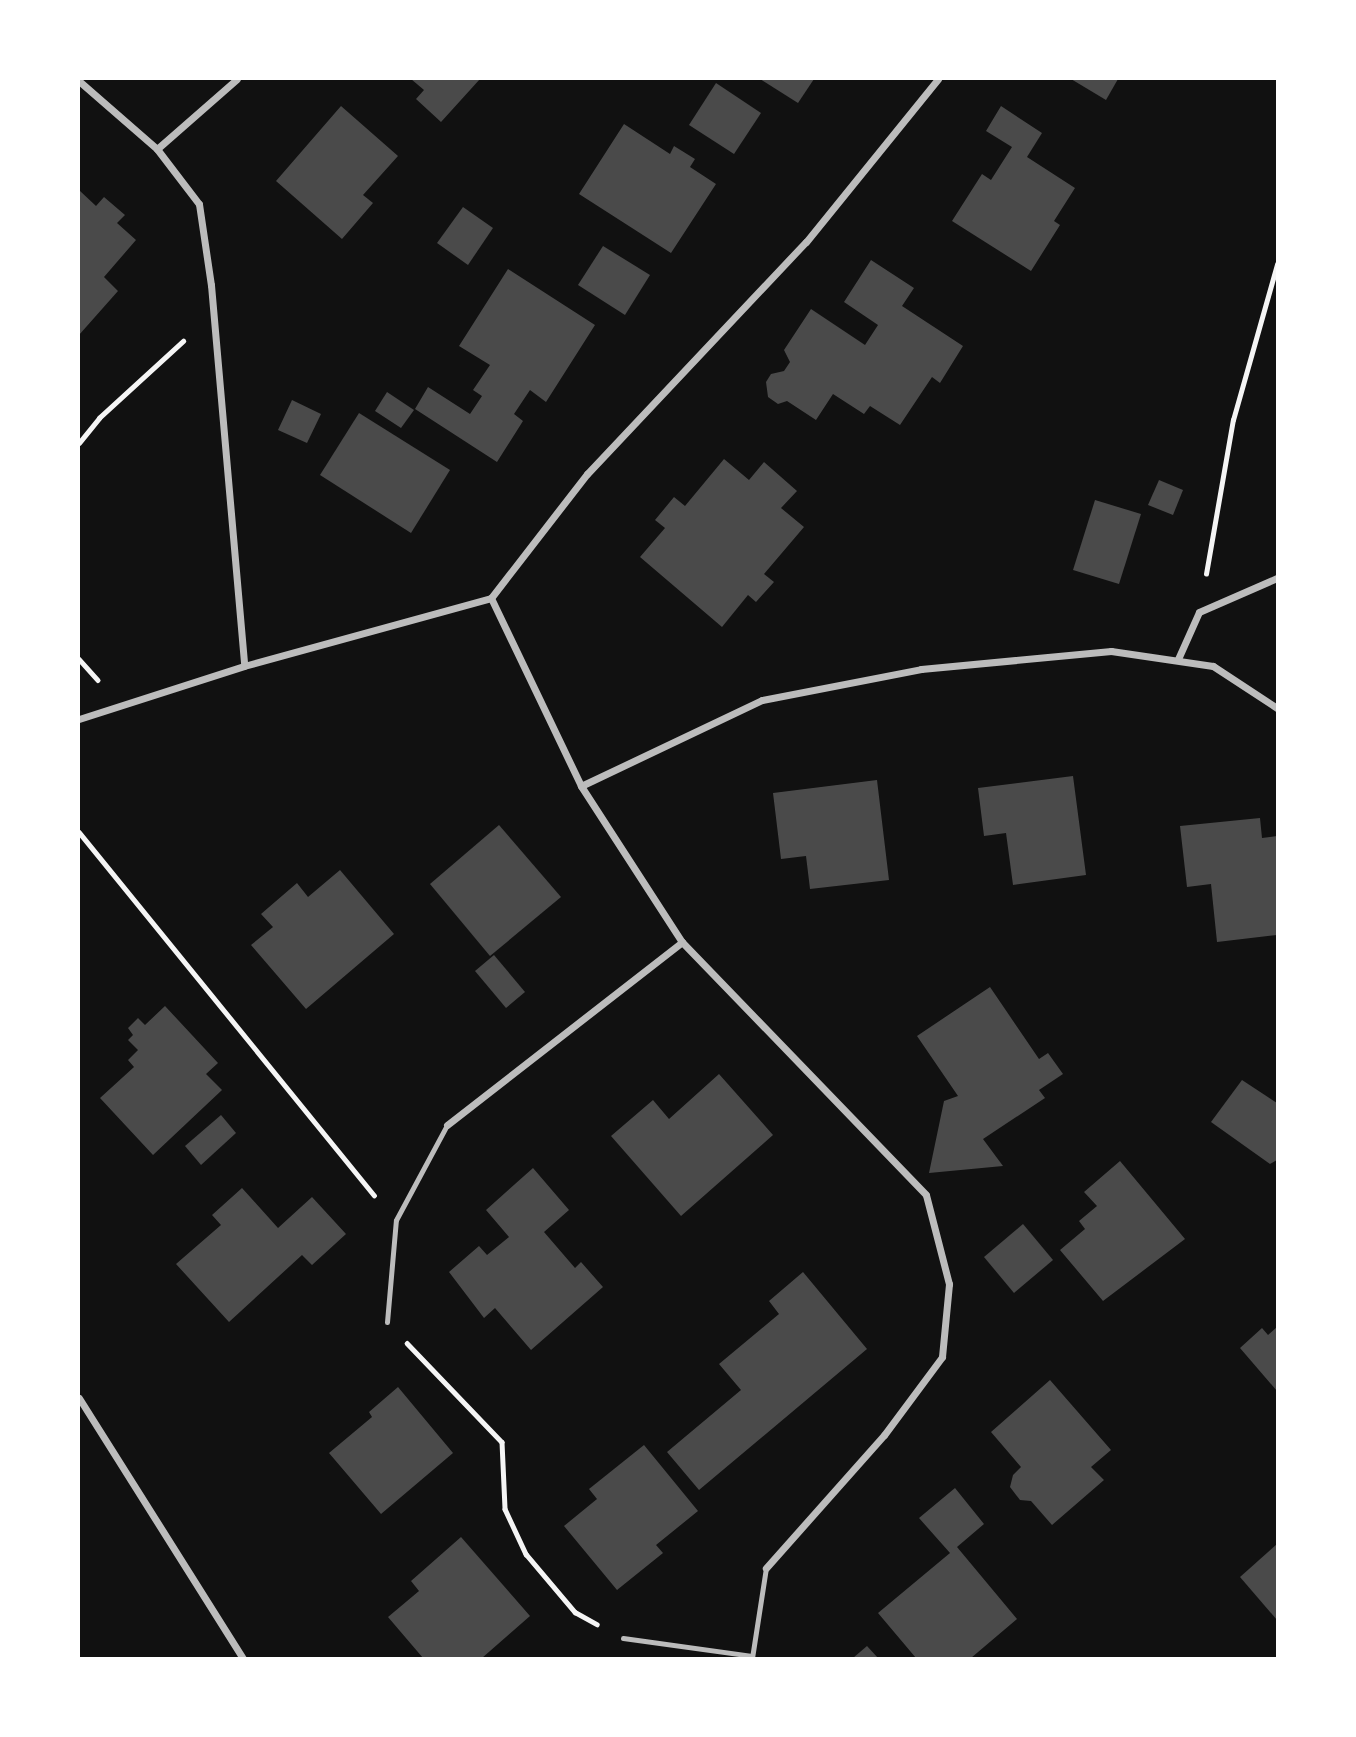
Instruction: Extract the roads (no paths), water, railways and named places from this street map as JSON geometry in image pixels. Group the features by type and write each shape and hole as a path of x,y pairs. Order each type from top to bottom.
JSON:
{"street":[{"path":"157,149 237,79"},
{"path":"79,719 244,666 491,598 587,474 806,242 938,79"},
{"path":"79,81 157,149 199,204 244,666"},
{"path":"1178,659 1199,612 1277,578"},
{"path":"491,598 581,786 681,942 926,1195 949,1284 942,1357 884,1435 766,1568"},
{"path":"581,786 762,700 921,669 1111,651 1213,666 1277,708"},
{"path":"447,1125 681,942"},
{"path":"79,1398 243,1658"}],"lane":[{"path":"387,1322 396,1220 447,1125"},
{"path":"623,1638 752,1657 766,1568"}]}
